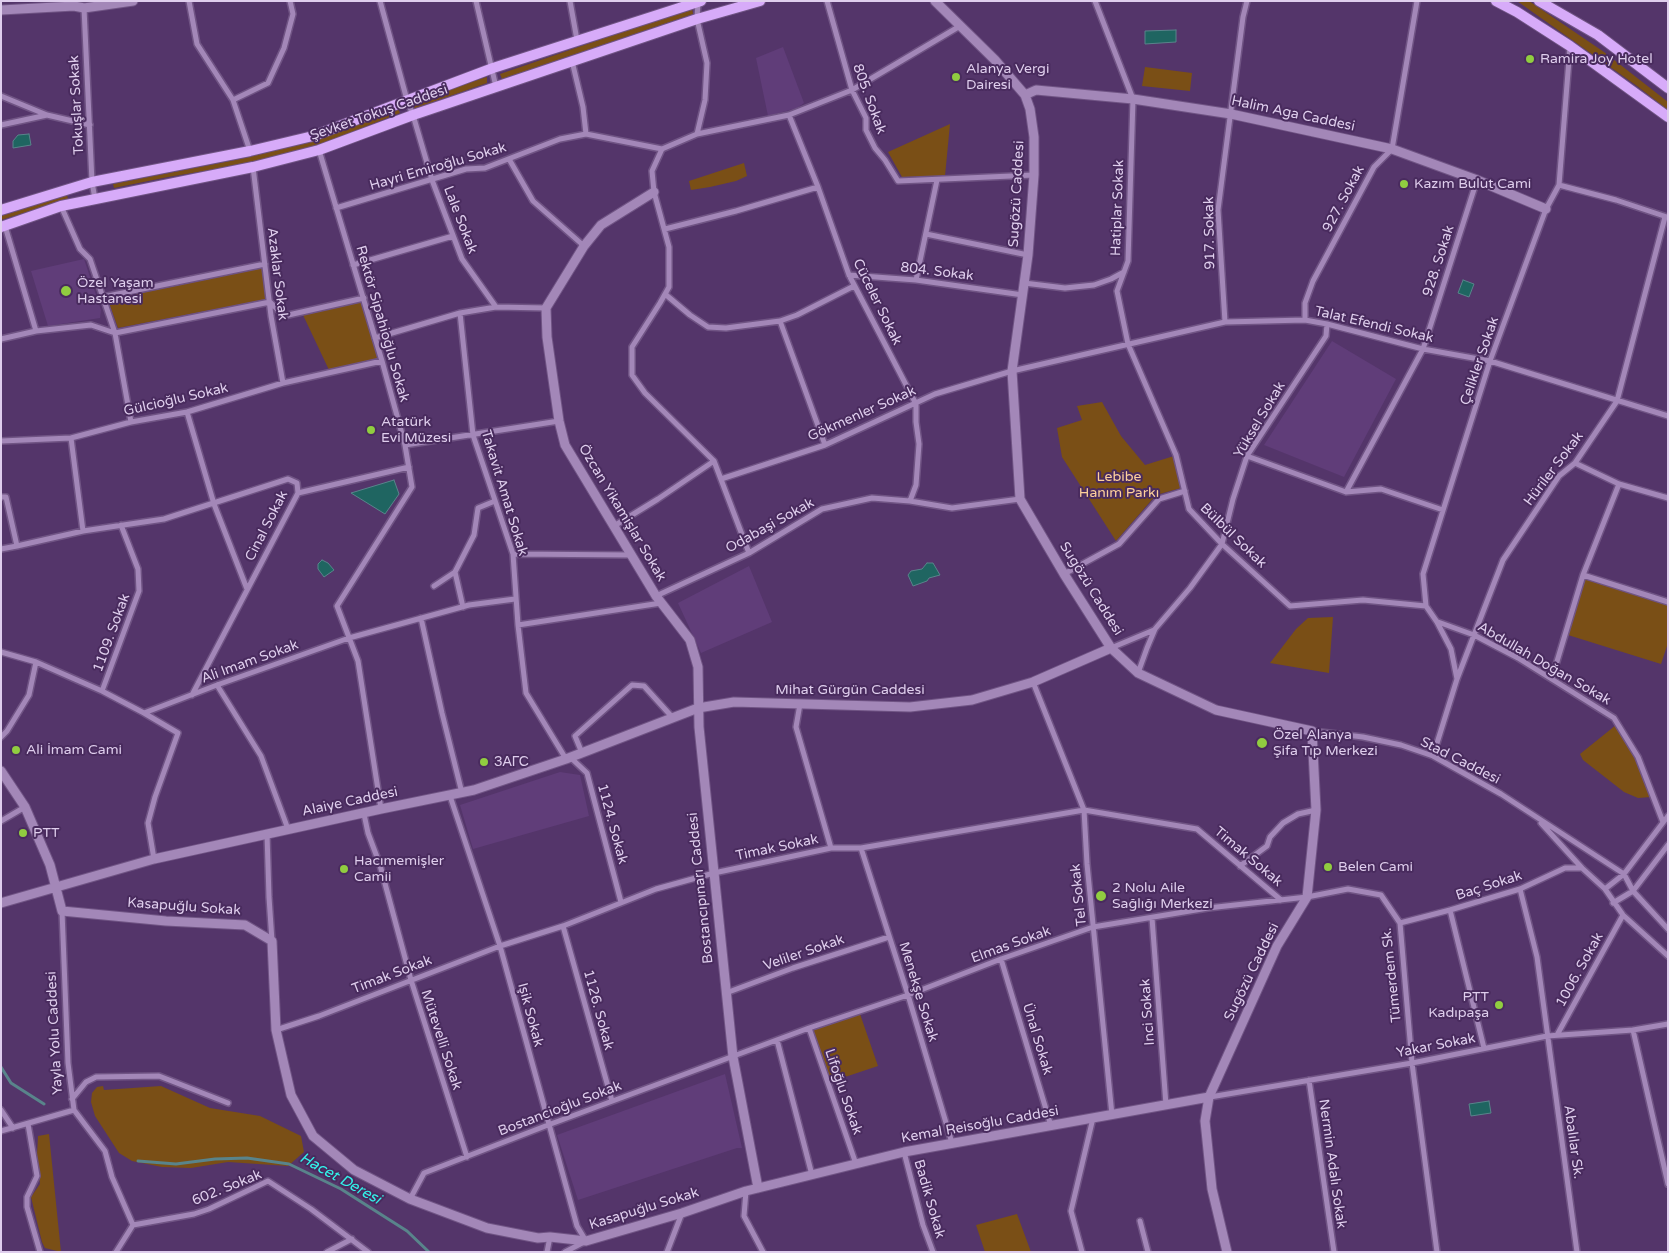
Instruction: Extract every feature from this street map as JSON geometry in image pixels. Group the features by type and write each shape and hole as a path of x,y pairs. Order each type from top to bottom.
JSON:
{"main road":[{"name":"Şevket Tokuş Caddesi","path":"3,227 61,206 253,167 319,150 413,115 696,19 760,1"},
{"path":"1496,1 1517,12 1570,46 1668,117"},
{"name":"Şevket Tokuş Caddesi","path":"1,210 92,182 250,151 312,136 493,68 699,2"},
{"path":"1546,3 1598,35 1668,88"}],"street":[{"path":"1,10 73,3 84,8 133,1"},
{"path":"188,1 197,44 233,100 250,151"},
{"path":"233,100 268,82 284,48 293,14 290,1"},
{"name":"Lale Sokak","path":"380,1 406,100 413,115 432,180 453,236 462,259 496,308"},
{"path":"476,1 497,87"},
{"path":"570,1 577,40"},
{"name":"805. Sokak","path":"827,1 852,90 866,118 866,130 898,182 1034,175"},
{"path":"1095,1 1132,99"},
{"name":"917. Sokak","path":"1225,322 1218,210 1247,1"},
{"path":"1392,149 1418,1"},
{"path":"698,134 705,100 707,62 696,19 699,2"},
{"name":"Sugözü Caddesi","path":"936,2 995,60 1025,95 1030,110 1034,137 1034,175 1028,254 1012,371 1020,499 1064,574 1111,648 1138,674 1216,710 1312,731 1316,810 1307,897 1276,946 1209,1097 1205,1121 1212,1189 1227,1252"},
{"name":"Tokuşlar Sokak","path":"84,8 92,182 96,199"},
{"path":"750,553 714,461 644,393 632,376 632,347 668,287 669,247 654,192 652,171 662,149 698,134 789,114 852,90 960,26"},
{"name":"Çelikler Sokak","path":"1426,606 1423,574 1443,510 1490,362 1546,209 1559,186 1570,46"},
{"path":"572,61 583,107 586,134"},
{"name":"Halim Aga Caddesi","path":"1025,95 1036,90 1132,99 1231,114 1392,149 1477,180 1546,209"},
{"path":"1,96 47,116 90,125"},
{"name":"Hatiplar Sokak","path":"1128,344 1117,292 1128,260 1132,99"},
{"name":"Cüceler Sokak","path":"789,114 818,187 849,275 916,404 919,444 916,485 910,501"},
{"path":"1,125 47,116"},
{"name":"Hayri Emiroğlu Sokak","path":"336,208 466,169 484,168 560,139 586,134 662,149"},
{"name":"927. Sokak","path":"1306,320 1305,304 1313,282 1374,167 1392,149"},
{"name":"Rektör Sipahioğlu Sokak","path":"319,150 376,338 405,446 412,487 337,606 358,661 381,809"},
{"path":"509,159 533,201 584,246"},
{"name":"Azaklar Sokak","path":"253,167 271,316 283,383"},
{"path":"916,280 937,180"},
{"name":"928. Sokak","path":"1346,492 1423,348 1477,180"},
{"path":"1559,186 1616,200 1666,217"},
{"path":"665,229 818,187"},
{"path":"376,338 460,312 496,308 546,308 584,246 601,225 654,192"},
{"path":"61,206 80,249 90,259 115,333 131,422"},
{"name":"Hüriler Sokak","path":"1433,756 1457,679 1503,560 1560,476 1575,463 1617,401 1666,217"},
{"path":"3,227 36,331"},
{"path":"926,234 1028,254"},
{"path":"354,265 453,236"},
{"path":"103,297 265,264"},
{"path":"1024,283 1065,288 1094,285 1111,280 1124,272"},
{"name":"804. Sokak","path":"849,275 916,280 1023,296"},
{"path":"665,294 708,327 726,328 780,321 797,315 854,286"},
{"path":"1,339 36,331 91,325 115,333 270,302 284,316 364,298"},
{"name":"Özcan Yikamişlar Sokak","path":"546,308 559,421 565,445 659,600"},
{"name":"Takavit Amat Sokak","path":"460,312 473,435 513,554 515,599 526,693 568,758"},
{"name":"Talat Efendi Sokak","path":"1012,371 1225,322 1306,320 1490,362 1668,416"},
{"path":"780,321 825,445"},
{"name":"Yüksel Sokak","path":"1138,674 1154,630 1190,588 1222,544 1233,499 1247,456 1326,336 1327,324"},
{"name":"Bülbül Sokak","path":"1128,344 1176,455 1189,509 1222,544 1290,606 1363,600 1426,606"},
{"name":"Gülcioğlu Sokak","path":"1,441 72,438 131,422 186,412 283,383 382,361"},
{"name":"Gökmenler Sokak","path":"721,479 825,445 935,394 1012,371"},
{"path":"186,412 214,504 247,590"},
{"path":"405,446 559,421"},
{"path":"72,438 83,530"},
{"path":"1247,456 1346,492 1381,489 1443,510"},
{"path":"614,526 714,461"},
{"path":"1575,463 1619,484 1668,498"},
{"path":"298,493 409,467"},
{"name":"Cinal Sokak","path":"1,548 83,530 164,519 288,479 297,483 298,493 192,695"},
{"path":"1552,678 1583,575 1619,484"},
{"path":"1064,574 1118,544 1159,499 1185,491"},
{"path":"1,497 6,497 16,546"},
{"name":"Odabaşi Sokak","path":"659,600 750,553 822,509 872,498 910,501 952,508 1020,499"},
{"path":"434,586 455,572 474,535 478,508 495,501"},
{"name":"1109. Sokak","path":"102,691 139,591 138,569 121,525"},
{"path":"513,554 632,556"},
{"path":"455,572 463,606"},
{"path":"1583,575 1668,602"},
{"name":"Ali Imam Sokak","path":"144,713 349,638 463,606 515,599"},
{"path":"518,625 659,600"},
{"name":"Bostancıpınarı Caddesi","path":"659,600 690,640 698,667 698,708 733,1057 758,1188"},
{"path":"1426,606 1438,622 1451,649 1457,679"},
{"path":"421,618 462,793"},
{"name":"Abdullah Doğan Sokak","path":"1438,622 1474,635 1552,678 1614,718 1638,757 1663,822"},
{"name":"Yüksel Sokak","path":"1111,648 1154,630"},
{"name":"Mihat Gürgün Caddesi","path":"698,708 734,702 910,706 972,700 1033,682 1111,648"},
{"path":"1,652 36,662 102,691 178,733 155,797 148,823 154,859"},
{"path":"1,738 30,695 36,662"},
{"name":"Tel Sokak","path":"1033,682 1084,810 1087,864 1112,1114"},
{"path":"217,685 261,756 288,829"},
{"path":"582,753 575,736 632,685 644,686 673,718"},
{"path":"800,704 796,727 831,848"},
{"name":"Alaiye Caddesi","path":"1,903 154,859 462,793 582,753 698,708"},
{"name":"Stad Caddesi","path":"1312,731 1363,736 1401,745 1433,756 1501,794 1624,874 1633,891 1668,929"},
{"name":"1124. Sokak","path":"568,758 586,773 621,902"},
{"path":"1,771 26,807 50,865 62,911"},
{"name":"Işik Sokak","path":"450,796 500,946 577,1226 586,1241"},
{"path":"1,821 26,807"},
{"name":"Timak Sokak","path":"276,1030 500,946 563,926 656,889 714,873 831,848 860,848 1084,810 1197,829 1281,900"},
{"path":"1240,866 1268,846 1270,837 1283,823 1298,814 1316,810"},
{"name":"Mütevelli Sokak","path":"364,814 368,833 380,865 411,980 466,1157"},
{"name":"Stad Caddesi","path":"1534,816 1605,890 1623,915 1668,956"},
{"path":"1605,890 1624,874 1668,816"},
{"path":"267,834 272,941"},
{"path":"1613,902 1633,891 1668,845"},
{"name":"Menekşe Sokak","path":"860,848 908,995 952,1144"},
{"name":"Baç Sokak","path":"1400,922 1450,910 1520,889 1565,868 1582,868"},
{"name":"Tümerdem Sk.","path":"1307,897 1348,889 1381,895 1400,922 1412,1063 1437,1252"},
{"name":"Abalılar Sk.","path":"1520,889 1537,958 1577,1252"},
{"name":"Elmas Sokak","path":"733,1057 1093,927 1208,908 1307,897"},
{"path":"1450,910 1484,1048"},
{"name":"Kasapuğlu Sokak","path":"62,911 166,921 245,925 272,941 276,1030 291,1095 313,1136 354,1170 410,1199 487,1228 538,1238 550,1237 586,1241 682,1213 758,1188"},
{"name":"Yayla Yolu Caddesi","path":"62,911 68,1062 74,1110 105,1151 112,1177 133,1225"},
{"name":"1006. Sokak","path":"1557,1035 1623,915"},
{"name":"Inci Sokak","path":"1152,918 1166,1105"},
{"name":"1126. Sokak","path":"563,926 612,1101"},
{"name":"Veliler Sokak","path":"726,993 793,968 889,937"},
{"name":"Ünal Sokak","path":"1001,959 1051,1126"},
{"name":"Yakar Sokak","path":"1209,1097 1412,1063 1547,1036 1633,1030 1668,1024"},
{"name":"Lifoğlu Sokak","path":"809,1028 856,1164"},
{"path":"1633,1030 1668,1184"},
{"path":"777,1040 812,1175"},
{"name":"Bostancioğlu Sokak","path":"410,1199 424,1174 548,1125 733,1057"},
{"path":"72,1100 86,1082 96,1077 159,1076 228,1104"},
{"name":"Nermin Adalı Sokak","path":"1309,1080 1334,1252"},
{"name":"Kemal Reisoğlu Caddesi","path":"758,1188 904,1152 1209,1097"},
{"path":"1,1110 13,1128"},
{"path":"1,1132 74,1110"},
{"path":"1082,1252 1071,1211 1092,1118"},
{"path":"28,1124 36,1176 27,1197 27,1207 40,1252"},
{"name":"Badik Sokak","path":"904,1152 923,1225 933,1252"},
{"name":"602. Sokak","path":"133,1225 194,1214 209,1209 268,1181 368,1252"},
{"path":"746,1192 744,1216 763,1252"},
{"path":"667,1252 682,1213"},
{"path":"1140,1221 1148,1252"},
{"path":"116,1252 133,1225"},
{"path":"547,1252 550,1237"},
{"path":"327,1252 352,1239"},
{"path":"565,1252 586,1241"}],"shaded area":[{"path":"1176,30 1176,42 1145,44 1145,31"},
{"path":"783,47 804,103 797,108 768,116 756,58"},
{"path":"29,134 31,145 13,148 13,141 18,135"},
{"name":"Özel Yaşam Hastanesi","path":"84,259 101,310 100,318 48,326 31,271"},
{"path":"1463,280 1474,284 1469,297 1458,293"},
{"path":"1332,341 1396,379 1344,477 1264,445"},
{"path":"394,480 399,494 385,514 351,493"},
{"path":"322,560 328,563 334,570 324,577 318,569 318,564"},
{"path":"927,563 933,563 940,575 913,586 908,575 911,571 922,569"},
{"path":"749,566 772,622 701,653 678,603"},
{"path":"560,772 580,775 589,816 473,849 460,805"},
{"path":"725,1074 742,1148 737,1148 578,1200 557,1135"},
{"path":"1489,1101 1491,1113 1471,1116 1469,1104"}],"green space":[{"path":"1517,1 1529,1 1604,52 1668,102 1668,110 1637,86"},
{"path":"692,8 693,14 502,79 500,74"},
{"path":"1145,67 1192,73 1190,91 1142,86"},
{"path":"487,77 487,83 413,109 410,101"},
{"path":"398,109 400,113 324,143 246,164 114,188 113,184 245,158 320,138"},
{"path":"950,124 945,176 902,177 888,152"},
{"path":"744,163 747,176 736,181 691,190 689,181"},
{"path":"67,195 68,199 1,220 1,216"},
{"path":"262,268 267,299 118,328 108,300"},
{"path":"362,302 378,358 329,370 303,315"},
{"name":"Lebibe Hanım Parkı","path":"1102,402 1121,436 1145,465 1174,456 1181,488 1156,495 1116,541 1062,457 1057,428 1082,420 1077,406"},
{"path":"1585,579 1668,605 1668,643 1661,664 1568,635"},
{"path":"1333,617 1329,673 1270,663 1296,629 1308,618"},
{"path":"1616,725 1637,758 1651,797 1638,798 1624,792 1583,760 1580,754"},
{"path":"860,1014 878,1066 830,1082 812,1030"},
{"path":"103,1086 104,1090 161,1086 210,1108 260,1116 301,1136 304,1152 288,1166 228,1162 191,1168 162,1167 132,1161 119,1153 95,1116 91,1102 92,1093 97,1087"},
{"path":"49,1134 61,1252 45,1248 31,1197 40,1184 37,1156 38,1136"},
{"path":"1017,1214 1031,1252 985,1252 976,1225"}],"waterway":[{"name":"Hacet Deresi","path":"1,1067 11,1083 44,1104"},
{"name":"Hacet Deresi","path":"138,1161 176,1164 215,1159 247,1158 289,1164 341,1189 407,1231 429,1252"}],"place":[{"name":"Ramira Joy Hotel","path":"1530,59"},
{"name":"Alanya Vergi Dairesi","path":"956,77"},
{"name":"Kazım Bulut Cami","path":"1404,184"},
{"name":"Özel Yaşam Hastanesi","path":"66,291"},
{"name":"Atatürk Evi Müzesi","path":"371,430"},
{"name":"Özel Alanya Şifa Tıp Merkezi","path":"1262,743"},
{"name":"Ali İmam Cami","path":"16,750"},
{"name":"ЗАГС","path":"484,762"},
{"name":"PTT","path":"23,833"},
{"name":"Belen Cami","path":"1328,867"},
{"name":"Hacımemişler Camii","path":"344,869"},
{"name":"2 Nolu Aile Sağlığı Merkezi","path":"1101,896"},
{"name":"PTT Kadıpaşa","path":"1499,1005"}]}
